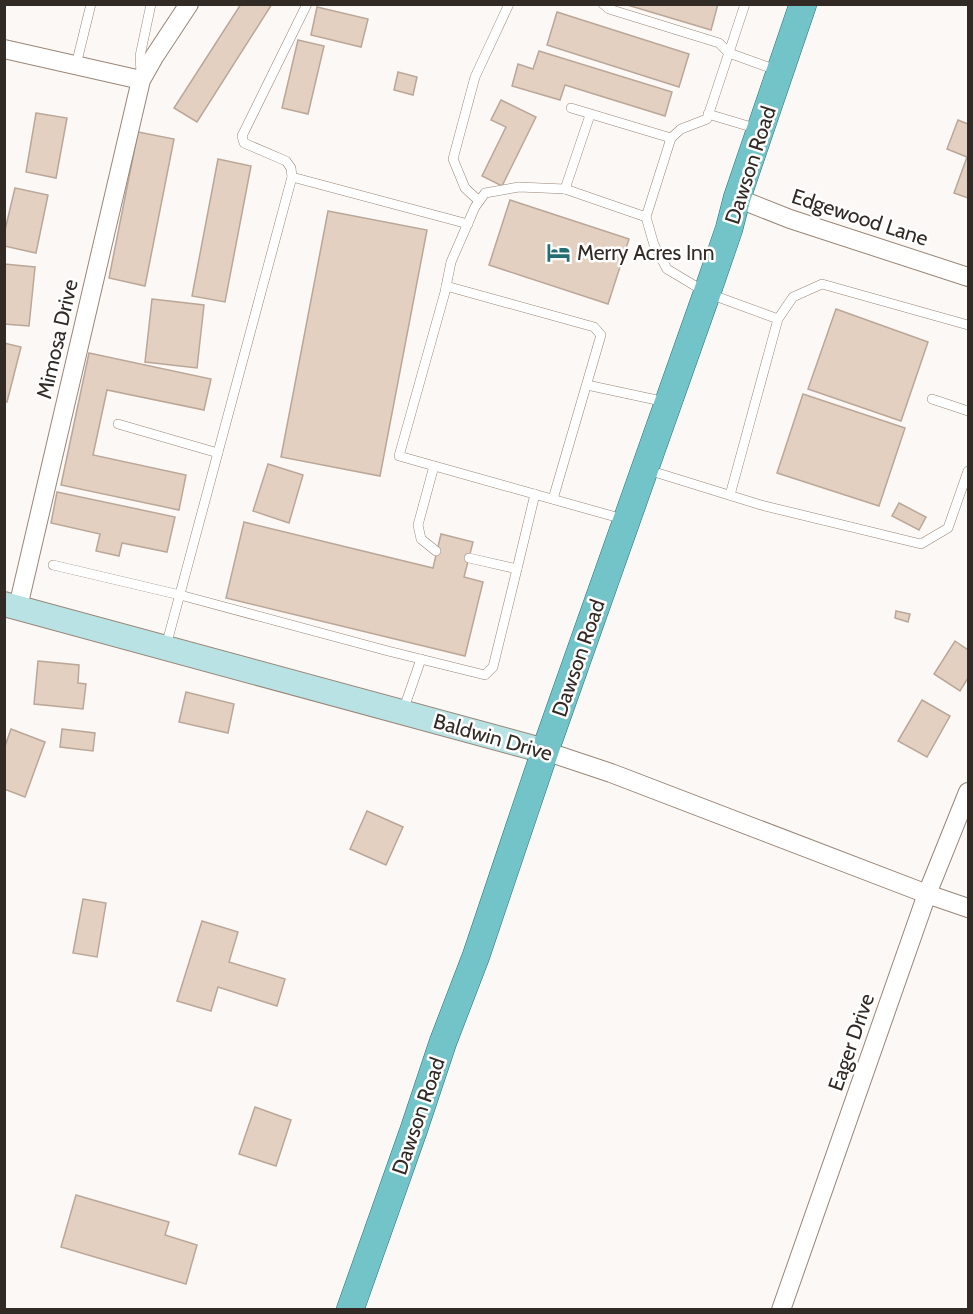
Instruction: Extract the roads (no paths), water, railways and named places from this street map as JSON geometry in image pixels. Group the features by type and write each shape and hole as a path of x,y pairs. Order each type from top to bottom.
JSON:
{"main road":[{"name":"Dawson Road","path":"350,1310 729,229 737,198 803,4"}],"street":[{"name":"Mimosa Drive","path":"11,606 141,80 189,4"},
{"path":"4,49 141,80"},
{"name":"Edgewood Lane","path":"737,198 790,219 969,277"},
{"name":"Baldwin Drive","path":"11,606 545,751 611,773 969,908"},
{"name":"Eager Drive","path":"781,1310 927,894 969,792"}],"lane":[{"path":"76,65 91,4"},
{"path":"141,80 140,56 152,4"},
{"path":"165,648 292,177 291,168 286,161 244,143 242,136 307,4"},
{"path":"479,201 465,188 453,159 475,77 509,4"},
{"path":"603,4 609,9 719,43 729,53 781,72"},
{"path":"745,4 707,119 681,129 671,138 646,217 654,245 667,269 707,292 778,319"},
{"path":"571,108 671,138"},
{"path":"708,114 762,130"},
{"path":"565,189 590,115"},
{"path":"292,177 468,224"},
{"path":"627,519 399,456 451,262 475,207 485,193 519,187 565,189 646,217"},
{"path":"730,495 778,319 793,297 822,284 969,325"},
{"path":"446,286 594,327 601,335 553,499"},
{"path":"586,385 668,402"},
{"path":"932,399 969,411"},
{"path":"118,424 218,453"},
{"path":"434,466 418,525 421,539 436,551"},
{"path":"644,469 761,505 921,544 948,528 969,471"},
{"path":"53,565 180,595 485,675 493,667 535,494"},
{"path":"469,558 517,569"},
{"path":"403,712 421,659"}],"place":[{"name":"Merry Acres Inn","path":"559,252"}]}
